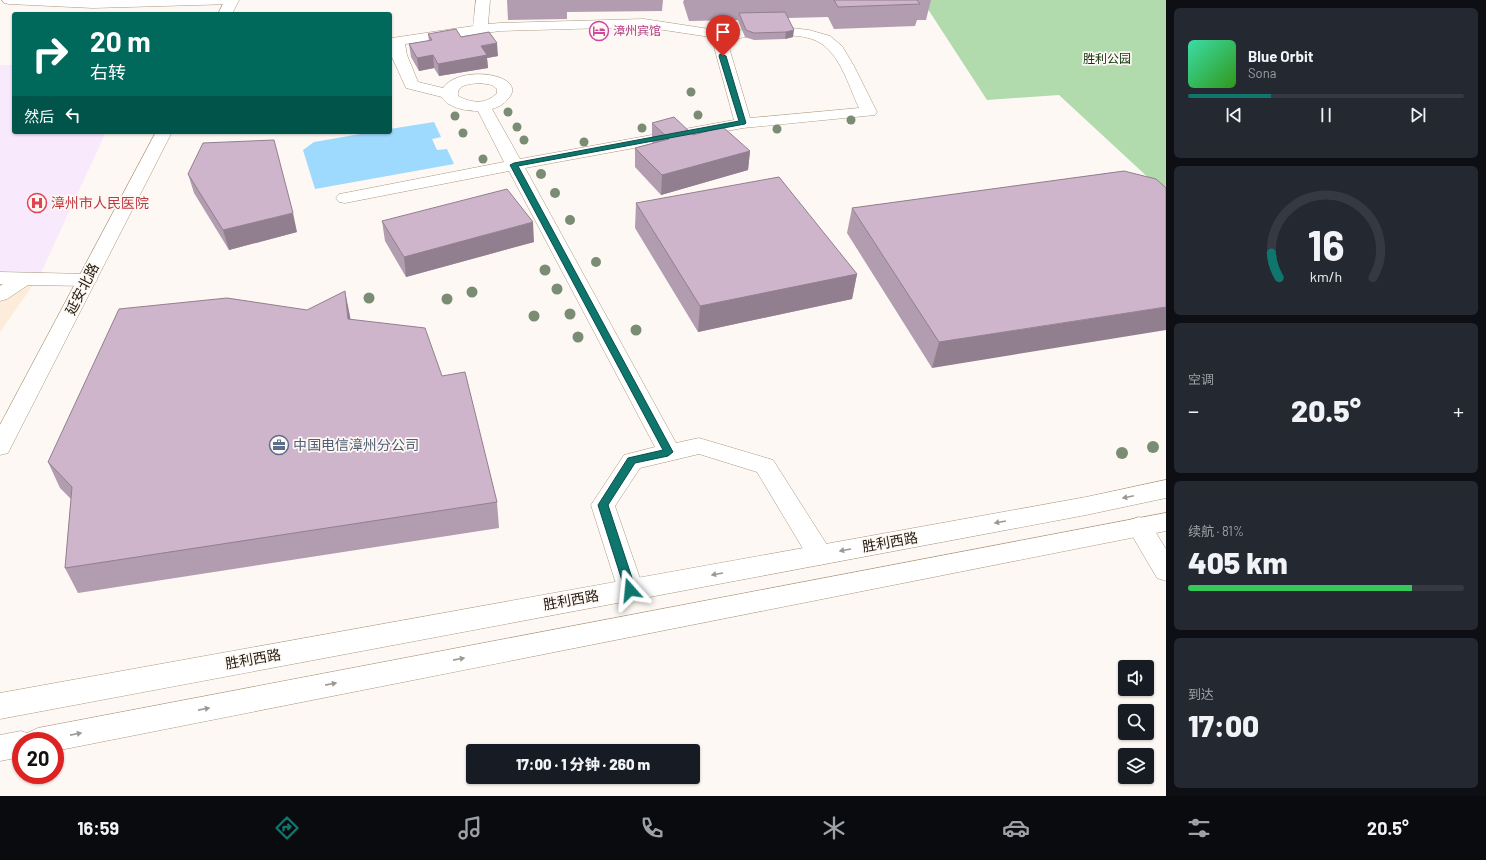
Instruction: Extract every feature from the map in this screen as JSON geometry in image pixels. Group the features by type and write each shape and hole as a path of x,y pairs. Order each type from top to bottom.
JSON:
{"main road":[{"path":"9,0 34,2 118,3 232,0 226,12"},
{"path":"480,30 483,0"},
{"path":"345,198 743,123 869,112 839,53 831,44 818,36 792,32 745,32 728,36 644,22 500,27 430,35 397,41 399,55 412,84 449,94"},
{"path":"728,36 720,43 743,123"},
{"path":"471,79 489,79 502,84 506,88 504,97 492,104 483,106 463,105 450,98 449,94 450,89 455,84 471,79"},
{"path":"483,106 668,452"},
{"name":"延安北路","path":"0,447 163,134"},
{"path":"0,278 87,280"},
{"path":"0,296 25,278"},
{"path":"630,590 603,505 632,461 699,446 764,466 820,555"},
{"name":"胜利西路","path":"0,706 1086,506 1166,489"},
{"path":"64,736 1166,522"},
{"path":"1139,527 1166,571"},
{"path":"0,748 12,746"}],"shaded area":[{"name":"漳州市人民医院","path":"0,65 12,65 12,134 105,134 40,275 0,273"},
{"path":"0,273 40,275 0,332"}],"green space":[{"name":"胜利公园","path":"922,0 1166,0 1166,194 1059,95 987,100"}],"water":[{"path":"434,122 441,137 432,139 437,150 447,149 454,164 315,189 303,150 314,142 360,134 392,134 392,129"}],"building":[{"path":"834,0 917,0 920,4 838,7"},
{"path":"785,12 794,30 786,32 754,33 746,30 739,13"},
{"path":"456,29 461,37 489,32 497,43 481,46 487,55 438,64 433,55 417,58 409,44 432,40 428,34"},
{"path":"674,117 693,135 723,127 750,151 662,175 635,148 669,139 652,123"},
{"path":"274,140 293,213 223,230 188,174 203,143"},
{"path":"1124,171 1156,179 1166,188 1166,307 939,342 852,208"},
{"path":"779,177 857,274 700,306 636,203"},
{"path":"507,189 533,222 404,257 382,221"},
{"name":"中国电信漳州分公司","path":"345,291 348,319 425,328 442,376 465,372 497,502 65,568 72,487 48,462 119,309 227,298 307,310"}],"place":[{"name":"漳州宾馆","path":"599,31"},
{"name":"漳州市人民医院","path":"37,203"},
{"name":"中国电信漳州分公司","path":"279,445"}],"route":[{"path":"630,590 603,505 632,461 668,452 514,165 743,123 723,56"}]}
